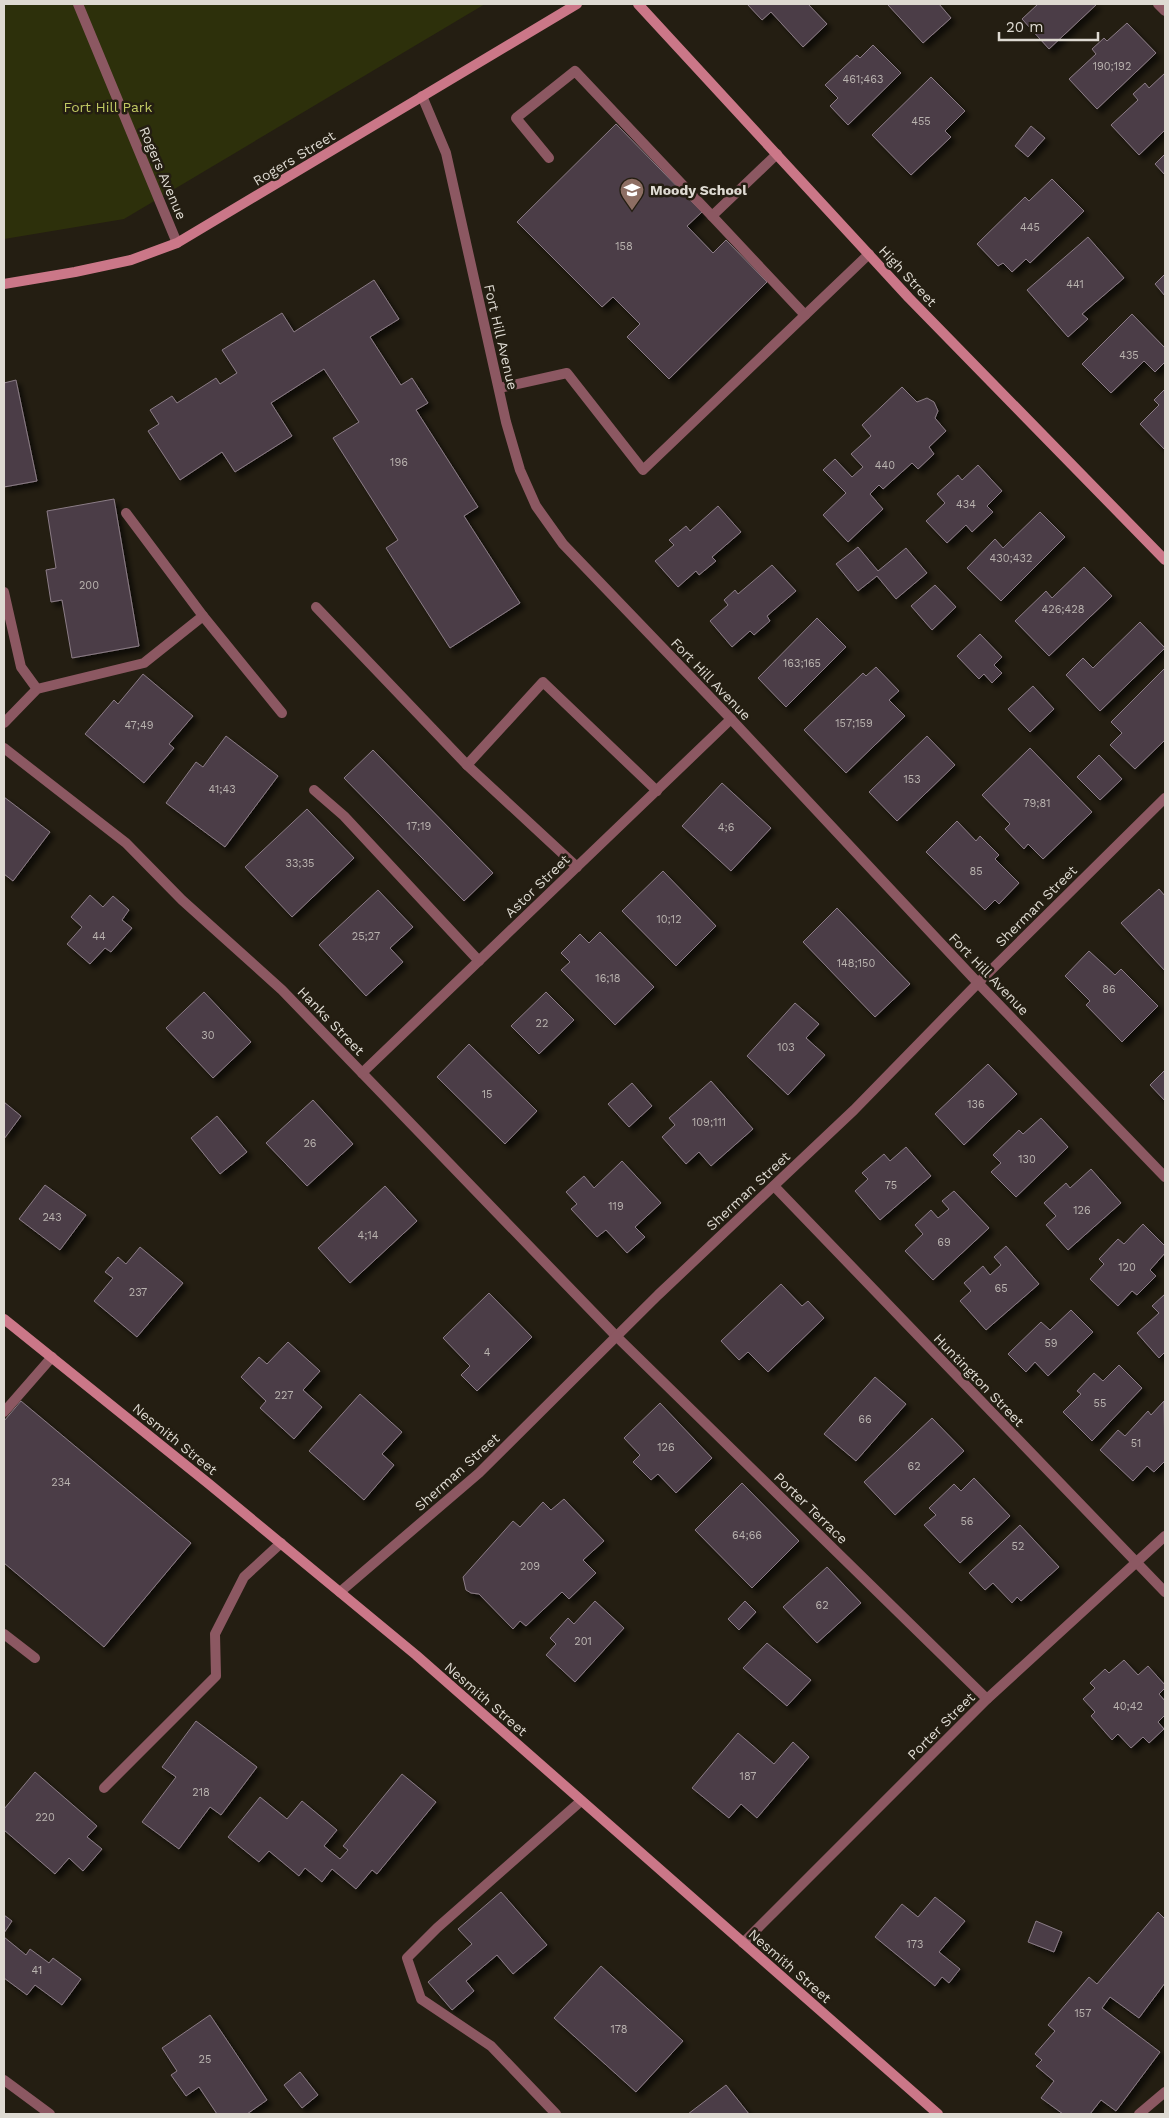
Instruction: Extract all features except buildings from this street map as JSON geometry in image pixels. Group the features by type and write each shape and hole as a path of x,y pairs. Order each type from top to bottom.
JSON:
{"street":[{"name":"Rogers Avenue","path":"78,4 177,243"},
{"name":"Rogers Street","path":"4,284 131,260 177,243 224,217 577,4"},
{"name":"High Street","path":"638,4 869,254 1165,560"},
{"path":"1158,4 1165,11"},
{"path":"549,158 516,118 576,71 805,315"},
{"name":"Fort Hill Avenue","path":"422,96 446,153 499,388 520,470 536,506 558,537 978,983 1165,1177"},
{"path":"712,216 777,154"},
{"path":"499,388 567,373 643,470 869,254"},
{"path":"126,513 203,616 282,713"},
{"path":"4,592 21,667 37,690"},
{"path":"316,607 468,765 577,867"},
{"path":"4,723 37,690 144,663 203,616"},
{"path":"468,765 543,682 657,791"},
{"name":"Astor Street","path":"362,1073 731,720"},
{"name":"Hanks Street","path":"4,748 126,843 182,900 282,990 616,1336"},
{"path":"314,790 344,816 479,961"},
{"name":"Sherman Street","path":"340,1592 479,1473 616,1336 854,1110 978,983 1165,798"},
{"name":"Huntington Street","path":"774,1186 1165,1592"},
{"name":"Nesmith Street","path":"4,1319 416,1655 938,2114"},
{"name":"Porter Terrace","path":"616,1336 987,1699"},
{"path":"4,1412 52,1357"},
{"name":"Porter Street","path":"743,1943 987,1699 1138,1563 1165,1536"},
{"path":"104,1788 216,1676 215,1634 244,1577 281,1543"},
{"path":"4,1634 35,1658"},
{"path":"556,2114 491,2046 421,1999 407,1958 436,1928 581,1801"},
{"path":"4,2080 8,2089 50,2114"},
{"path":"1139,2114 1165,2092"}],"green space":[{"name":"Fort Hill Park","path":"4,4 485,4 124,219 4,239"}],"place":[{"name":"Moody School","path":"632,211"}]}
